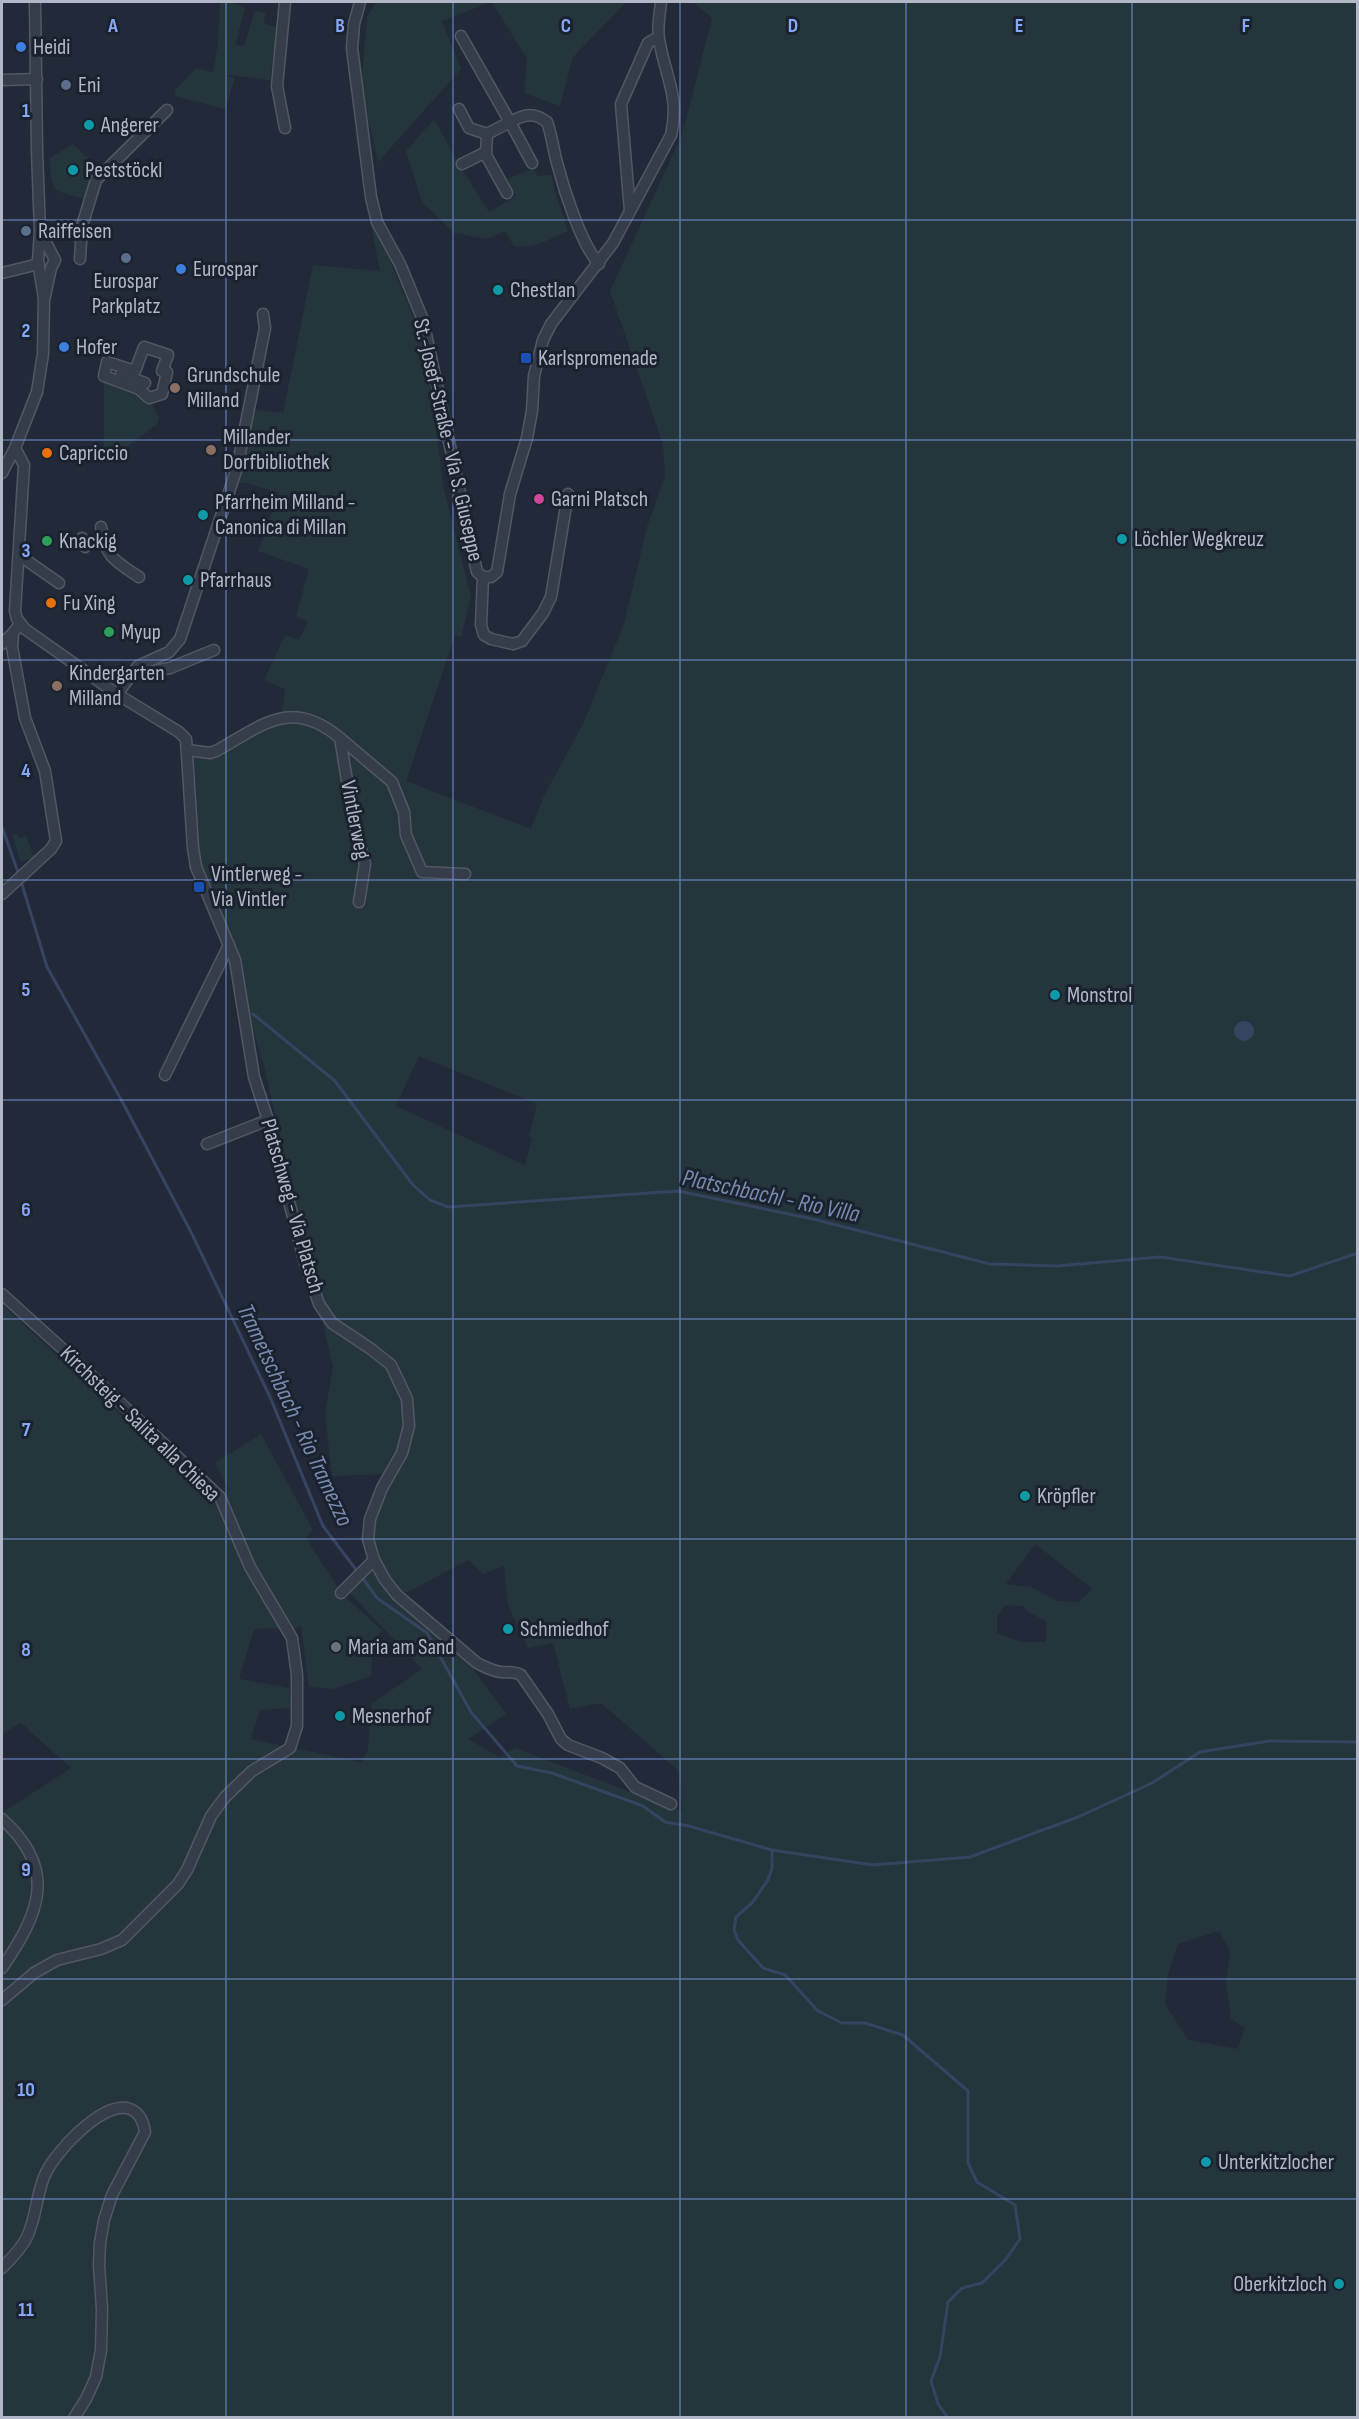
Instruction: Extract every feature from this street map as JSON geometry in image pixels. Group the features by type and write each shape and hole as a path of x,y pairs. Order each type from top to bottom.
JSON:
{"street":[{"path":"2,473 15,448 37,392 40,378 44,299 37,151 37,79 34,7 28,2"},
{"path":"285,2 277,86 285,128"},
{"name":"St.-Josef-Straße - Via S. Giuseppe","path":"360,2 354,24 352,48 370,197 377,222 400,264 423,320 477,572 483,577 491,577 497,572 510,494 527,438 532,411 534,376 543,340 551,324 599,264 630,213 671,135 675,117 674,99 658,37"},
{"path":"630,213 621,104 648,43 658,37 661,2"},
{"path":"461,36 532,163"},
{"path":"2,80 37,79"},
{"path":"459,109 469,128 487,134 524,115 537,114 547,122 557,162 577,221 590,255 599,264"},
{"path":"80,259 82,226 96,180 167,110"},
{"path":"487,134 486,152 507,193"},
{"path":"462,165 486,152"},
{"path":"2,273 20,271 55,260 40,231"},
{"path":"42,263 41,285 44,299"},
{"path":"20,271 41,285"},
{"path":"117,694 138,666 169,652 183,632 237,468 265,328 263,314"},
{"path":"144,347 168,355 162,371 167,372 162,394 149,398 140,389 104,376 103,368 107,362 135,371 144,347"},
{"path":"103,368 146,383"},
{"path":"15,448 24,465 15,595 15,611 20,624 117,694 182,734 186,739 188,750"},
{"path":"483,577 481,625 484,635 513,644 522,641 543,613 551,597 568,494"},
{"path":"101,527 103,545 112,560 139,577"},
{"path":"26,560 59,583"},
{"path":"2,644 20,624"},
{"path":"2,894 27,873 56,841 45,771 25,718 20,697 12,647 13,633"},
{"path":"132,675 170,668 214,650"},
{"name":"Vintlerweg","path":"188,750 210,753 268,722 295,716 319,723 392,782 405,812 406,835 422,872 465,874"},
{"name":"Vintlerweg","path":"340,738 354,823 365,864 359,902"},
{"name":"Platschweg - Via Platsch","path":"188,750 196,867 235,960 251,1064 304,1260 319,1304 332,1323 391,1365 407,1400 410,1426 402,1453 379,1496 370,1519 368,1539 371,1562"},
{"path":"165,1075 229,945"},
{"path":"207,1144 268,1120"},
{"name":"Kirchsteig - Salita alla Chiesa","path":"2,1294 220,1497 250,1567 292,1638 297,1675 297,1726 294,1742 285,1752 252,1771 225,1797 211,1816 187,1870 178,1884 122,1940 101,1949 57,1960 34,1973 2,2000"},
{"path":"345,1589 371,1562 397,1595 477,1664 490,1670 514,1672 521,1675 548,1714 561,1739 568,1745 602,1758 620,1768 635,1787 671,1804"},
{"path":"2,1820 16,1833 32,1857 38,1885 37,1899 28,1927 2,1968"},
{"path":"2,2268 25,2241 45,2176 70,2141 88,2124 116,2108 127,2108 137,2113 143,2120 146,2132 112,2195 99,2243 101,2350 96,2377 87,2400 74,2418"}],"shaded area":[{"path":"220,2 231,2 245,8 235,45 244,46 255,11 266,13 263,23 277,27 270,80 221,74 235,78 225,109 175,96 175,90 196,68 213,72 218,43"},
{"path":"376,2 491,2 442,21 461,69 378,162 361,89 367,17"},
{"path":"492,2 626,2 573,57 560,106 524,93 527,59"},
{"path":"693,2 1357,2 1357,2417 2,2417 2,1813 71,1768 21,1723 2,1734 2,1304 217,1505 229,1489 215,1463 261,1434 313,1530 306,1538 341,1593 383,1631 373,1639 371,1676 333,1689 309,1687 301,1626 283,1634 276,1628 254,1629 239,1679 289,1688 290,1708 260,1710 251,1739 361,1762 368,1750 371,1704 422,1669 350,1593 374,1569 391,1595 473,1669 506,1714 468,1739 499,1757 515,1748 682,1812 679,1771 601,1703 570,1709 553,1643 528,1648 508,1605 504,1566 483,1574 468,1560 408,1592 399,1590 377,1557 374,1526 385,1474 332,1476 325,1414 333,1367 263,1061 200,861 194,758 228,749 281,722 285,689 264,680 285,635 299,640 308,622 296,616 309,569 258,551 279,493 236,482 253,410 283,413 313,265 380,271 367,204 424,344 444,490 471,596 461,637 455,635 406,781 531,829 544,796 584,722 624,624 647,527 665,476 663,444 610,291 682,135 712,18","holes":["419,1056 537,1104 529,1136 532,1139 525,1165 396,1106","1035,1544 1093,1589 1078,1602 1057,1601 1031,1587 1006,1584","1006,1605 1023,1606 1028,1612 1046,1621 1046,1642 1021,1642 997,1633 997,1616","1219,1931 1230,1951 1226,1983 1231,2019 1245,2028 1238,2049 1188,2040 1165,2004 1168,1975 1178,1944"]},
{"path":"434,119 489,212 516,196 507,179 533,169 538,176 552,175 568,231 542,243 522,247 514,246 505,231 487,239 454,233 422,202 406,151"},
{"path":"73,144 100,171 92,177 85,199 65,194 53,184 50,158"},
{"path":"104,376 149,398 159,418 157,424 123,450 104,457"},
{"path":"17,834 18,838 26,836 34,857 21,862 12,835"}],"water":[{"path":"1244,1021 1251,1024 1254,1031 1251,1038 1244,1041 1237,1038 1234,1031 1237,1024"}],"waterway":[{"name":"Trametschbach - Rio Tramezzo","path":"2,827 19,875"},
{"name":"Trametschbach - Rio Tramezzo","path":"21,881 47,967 123,1103 191,1232 270,1397 323,1526 357,1571"},
{"name":"Platschbachl - Rio Villa","path":"253,1014 335,1081 413,1185 430,1200 448,1207 678,1191 813,1219 990,1264 1057,1266 1160,1257 1290,1276 1358,1253"},
{"name":"Trametschbach - Rio Tramezzo","path":"361,1576 377,1598 427,1633 471,1712 517,1766 552,1773 643,1806 665,1822 689,1826 772,1850 873,1865 970,1857 1078,1817 1152,1783 1200,1752 1269,1741 1358,1742"},
{"path":"772,1851 772,1868 768,1880 752,1903 736,1917 734,1930 738,1940 763,1968 785,1975 818,2011 842,2023 865,2023 903,2035 968,2091 968,2163 977,2182 1015,2205 1020,2239 1006,2259 982,2283 962,2288 948,2302 940,2357 931,2381 938,2404 948,2418"}],"place":[{"name":"Heidi","path":"21,47"},
{"name":"Eni","path":"66,85"},
{"name":"Angerer","path":"89,125"},
{"name":"Peststöckl","path":"73,170"},
{"name":"Raiffeisen","path":"26,231"},
{"name":"Eurospar Parkplatz","path":"126,258"},
{"name":"Eurospar","path":"181,269"},
{"name":"Chestlan","path":"498,290"},
{"name":"Hofer","path":"64,347"},
{"name":"Karlspromenade","path":"526,358"},
{"name":"Grundschule Milland","path":"175,388"},
{"name":"Millander Dorfbibliothek","path":"211,450"},
{"name":"Capriccio","path":"47,453"},
{"name":"Garni Platsch","path":"539,499"},
{"name":"Pfarrheim Milland - Canonica di Millan","path":"203,515"},
{"name":"Löchler Wegkreuz","path":"1122,539"},
{"name":"Knackig","path":"47,541"},
{"name":"Pfarrhaus","path":"188,580"},
{"name":"Fu Xing","path":"51,603"},
{"name":"Myup","path":"109,632"},
{"name":"Kindergarten Milland","path":"57,686"},
{"name":"Vintlerweg - Via Vintler","path":"199,887"},
{"name":"Monstrol","path":"1055,995"},
{"name":"Kröpfler","path":"1025,1496"},
{"name":"Schmiedhof","path":"508,1629"},
{"name":"Maria am Sand","path":"336,1647"},
{"name":"Mesnerhof","path":"340,1716"},
{"name":"Unterkitzlocher","path":"1206,2162"},
{"name":"Oberkitzloch","path":"1339,2284"}]}
